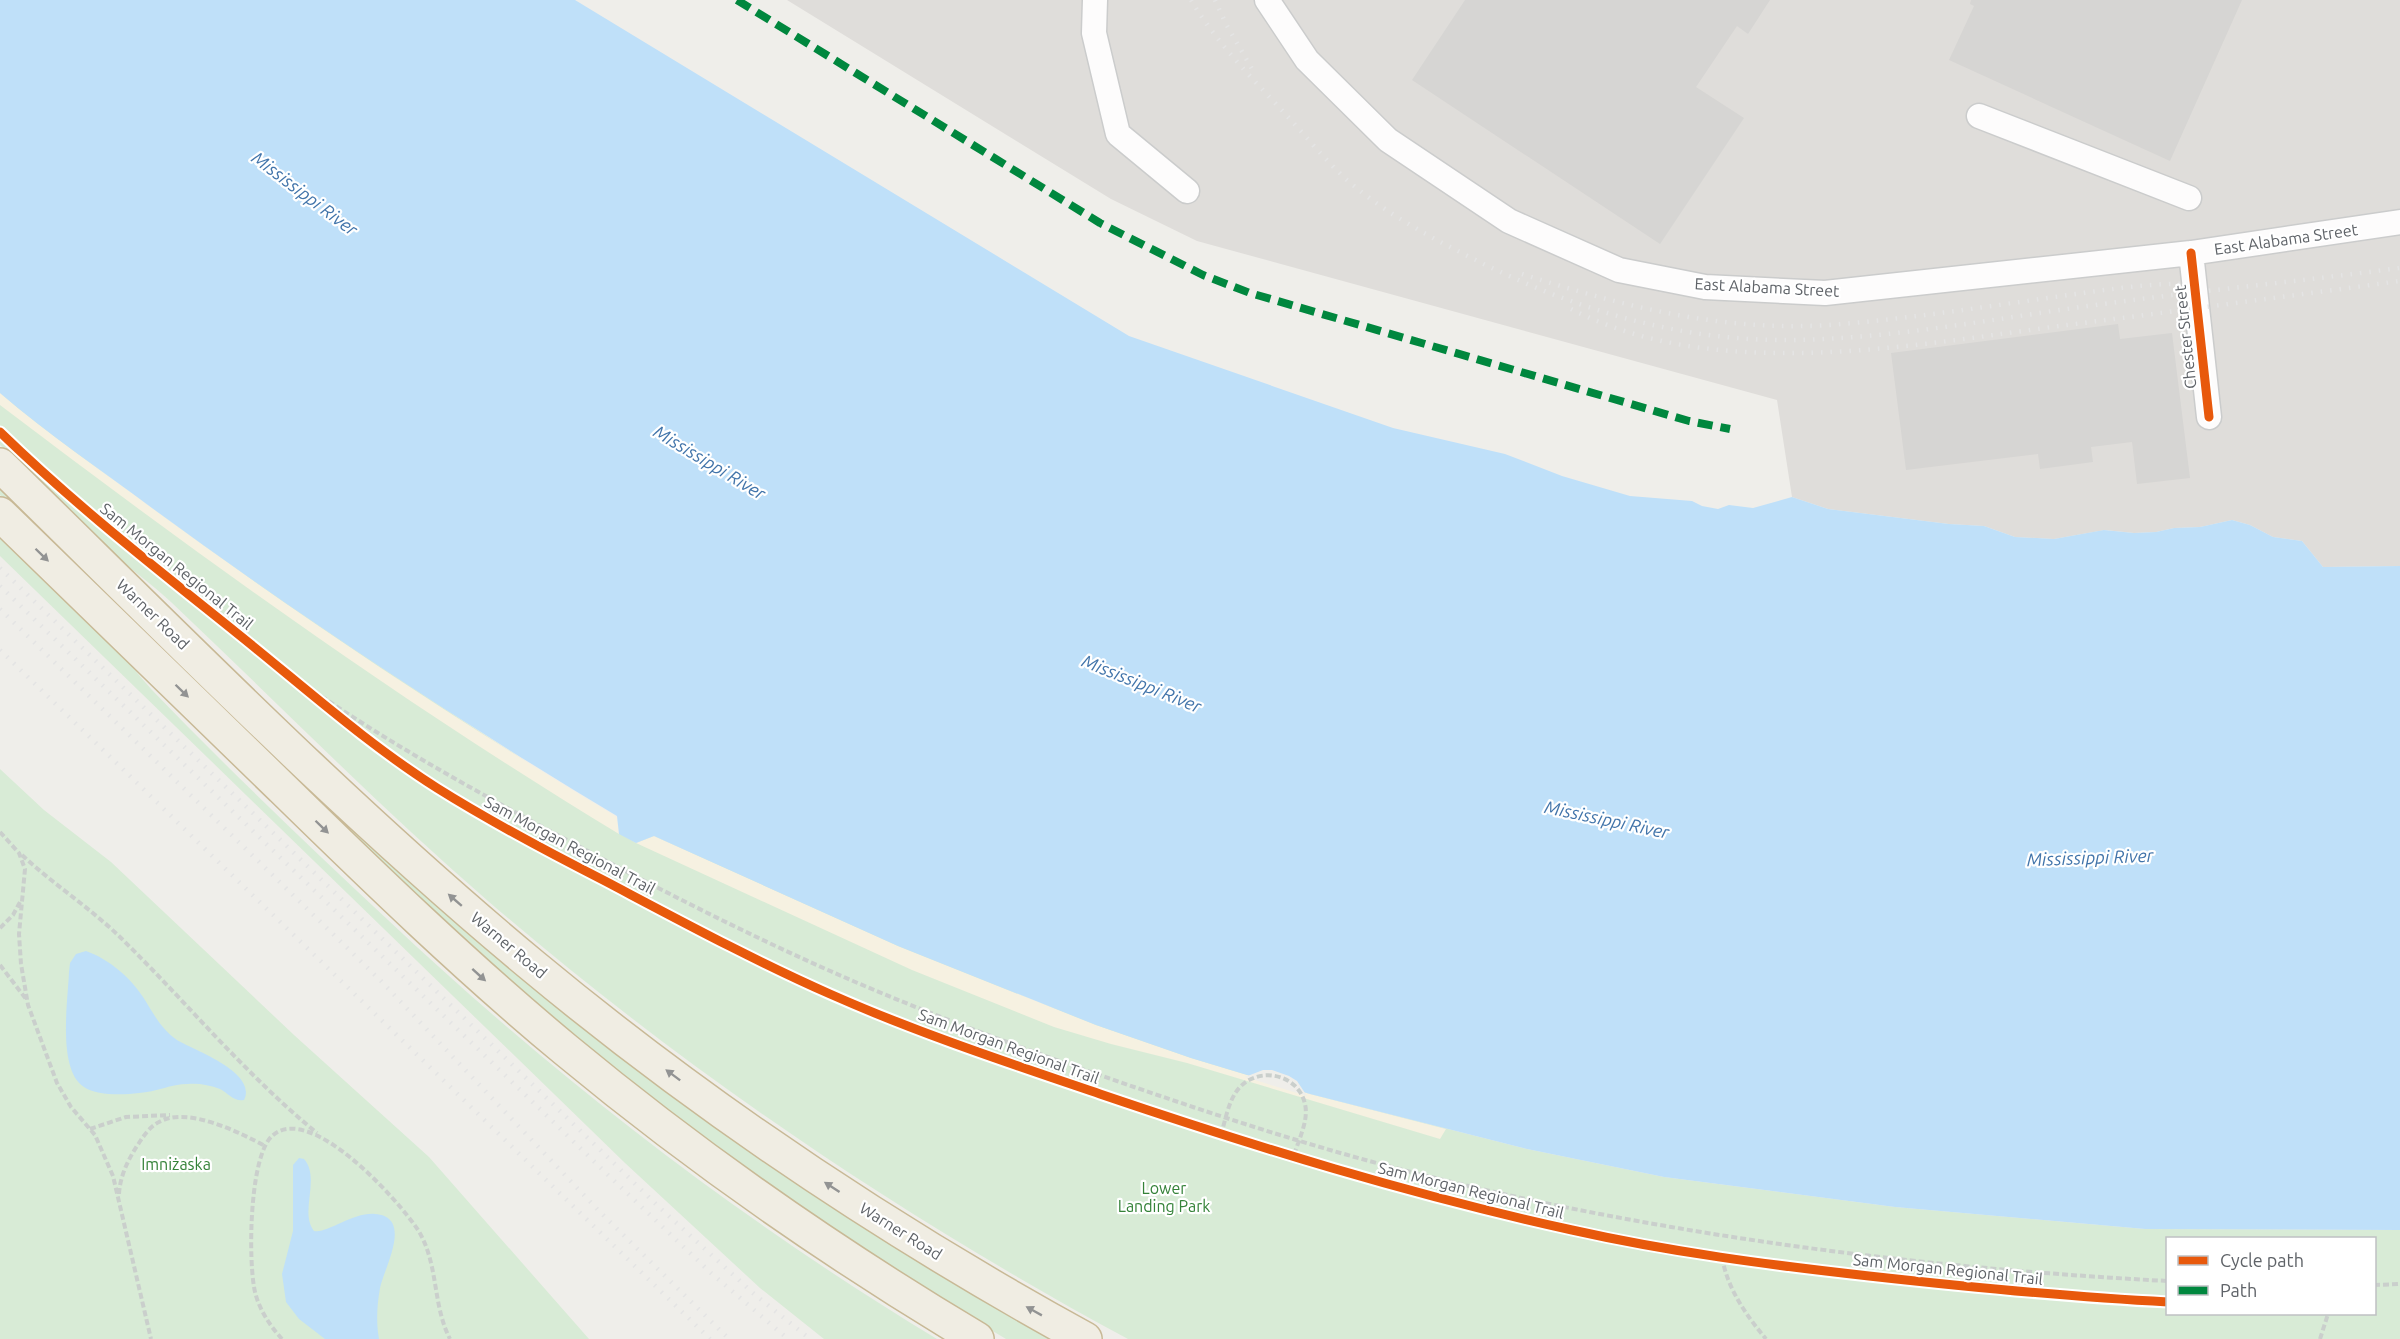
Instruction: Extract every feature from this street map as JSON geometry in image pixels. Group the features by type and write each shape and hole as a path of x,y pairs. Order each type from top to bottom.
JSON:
{"highway":[{"name":"Warner Road","path":"0,465 321,777 441,887 535,968 677,1078 829,1185 985,1282 1085,1339"},
{"path":"0,514 410,912 566,1050 658,1123 753,1193 867,1271 977,1339"}],"street":[{"path":"1095,0 1094,33 1118,134 1186,191"},
{"name":"East Alabama Street","path":"1267,0 1307,60 1388,140 1509,221 1619,270 1706,287 1825,293 2191,253 2400,222"},
{"path":"1979,116 2189,198"},
{"name":"Chester Street","path":"2191,253 2209,417"}],"path":[{"path":"273,662 380,747"},
{"path":"273,662 366,728 432,766 560,836 754,936 862,985 1006,1042 1226,1118 1396,1168 1499,1193 1705,1232 1932,1263 2017,1272 2166,1281"},
{"path":"0,832 37,869 115,932 281,1103 379,1183 417,1230 431,1261 441,1315 450,1339"},
{"path":"15,848 25,869 20,918 20,950 28,1005"},
{"path":"0,928 13,915 23,893"},
{"path":"0,965 19,988 28,1005 57,1083 71,1107 90,1129 108,1162 120,1199 151,1338"},
{"path":"1221,1135 1236,1092 1248,1081 1263,1075 1279,1077 1287,1080 1299,1090 1305,1106 1304,1123 1299,1141 1289,1156 1307,1161"},
{"path":"90,1129 126,1117 186,1116 216,1124 265,1146"},
{"path":"120,1199 123,1174 147,1132 164,1119 186,1116"},
{"path":"282,1339 259,1303 253,1273 253,1212 258,1167 265,1146 274,1134 292,1128 313,1133 332,1144"},
{"path":"1711,1255 1727,1258 1725,1275 1766,1339"},
{"path":"2376,1285 2400,1284"},
{"path":"2320,1339 2328,1315"}],"shaded area":[{"path":"787,0 2400,0 2400,566 2323,567 2302,541 2273,537 2250,525 2232,520 2200,527 2174,528 2156,532 2134,533 2105,530 2054,539 2015,537 1984,526 1949,524 1828,509 1792,497 1777,400 1197,241 1111,199"}],"green space":[{"name":"Lower Landing Park","path":"0,393 189,535 318,625 531,766 605,823 636,843 654,836 1037,1002 1310,1094 1527,1149 1664,1177 1895,1207 2145,1229 2400,1230 2400,1339 1128,1339 1043,1292 877,1191 717,1081 562,963 447,865 171,602 68,512 0,445"},
{"path":"0,485 364,838 1056,1339 1006,1339 918,1286 726,1156 589,1050 465,944 0,495"},
{"path":"0,534 88,618 152,690 210,749 388,920 517,1035 584,1091 721,1196 792,1246 937,1339 824,1339 760,1288 625,1163 0,556"},
{"name":"Imniżaska","path":"0,769 44,810 111,862 294,1035 429,1157 589,1339 0,1339"}],"sand":[{"path":"0,393 208,549 323,629 439,706 617,817 619,834 460,734 304,628 151,518 0,405"},
{"path":"654,836 898,946 1096,1025 1191,1058 1310,1094 1446,1129 1440,1139 1187,1063 1054,1027 912,970 636,843"}],"water":[{"name":"Mississippi River","path":"0,0 575,0 1129,336 1393,428 1505,454 1562,476 1630,496 1692,501 1702,506 1718,509 1729,505 1753,508 1792,497 1828,509 1949,524 1984,526 2015,537 2054,539 2104,530 2134,533 2156,532 2174,528 2200,527 2232,520 2250,525 2273,537 2302,541 2323,567 2400,566 2400,1230 2145,1229 1895,1207 1664,1177 1527,1149 1310,1094 1191,1058 1096,1025 898,946 654,836 636,843 619,834 617,816 498,743 323,628 208,549 0,393"},
{"path":"86,951 111,964 126,976 162,1026 177,1040 233,1071 242,1080 246,1090 244,1100 200,1084 182,1084 125,1094 103,1093 84,1087 70,1066 66,1016 70,963 76,954"},
{"path":"299,1158 304,1159 311,1176 308,1214 314,1231 367,1214 387,1217 393,1224 394,1245 378,1301 379,1339 325,1339 299,1319 286,1302 282,1274 293,1231 293,1165"}],"pier":[{"path":"1263,1070 1272,1070 1289,1076 1297,1081 1307,1096 1245,1077"}],"building":[{"path":"1465,0 1770,0 1748,34 1737,26 1696,87 1744,118 1660,244 1412,80"},
{"path":"1971,0 2242,0 2170,161 1949,60 1974,6 1970,4"},
{"path":"2118,324 2120,339 2172,333 2190,478 2137,484 2132,442 2091,447 2093,462 2040,469 2038,454 1906,470 1891,353"}],"railway":[{"path":"1191,0 1224,47 1320,153 1354,186 1379,205 1448,246 1537,288 1614,315 1653,325 1734,338 1775,340 1852,337 2400,268"},
{"path":"1215,0 1252,69"},
{"path":"1522,274 1597,296 1673,314 1750,324 1789,326 1889,319 2134,286 2200,284"},
{"path":"1571,309 1628,332 1688,346 1751,352 1816,353 1880,349 1945,341 2400,281"},
{"path":"0,568 659,1207 753,1293 810,1339"},
{"path":"0,586 608,1175 711,1273 788,1339"},
{"path":"0,609 380,980 599,1211 729,1339"},
{"path":"0,650 710,1339"}],"marked path":[{"path":"737,0 1100,223 1203,275 1250,293 1689,421 1730,429"}],"cycle path":[{"path":"2191,253 2209,417"},
{"name":"Sam Morgan Regional Trail","path":"0,432 57,485 146,560 360,733 411,771 478,813 716,939 801,981 897,1022 1032,1071 1276,1151 1393,1186 1572,1230 1683,1251 1832,1272 2018,1291 2166,1302"}]}
